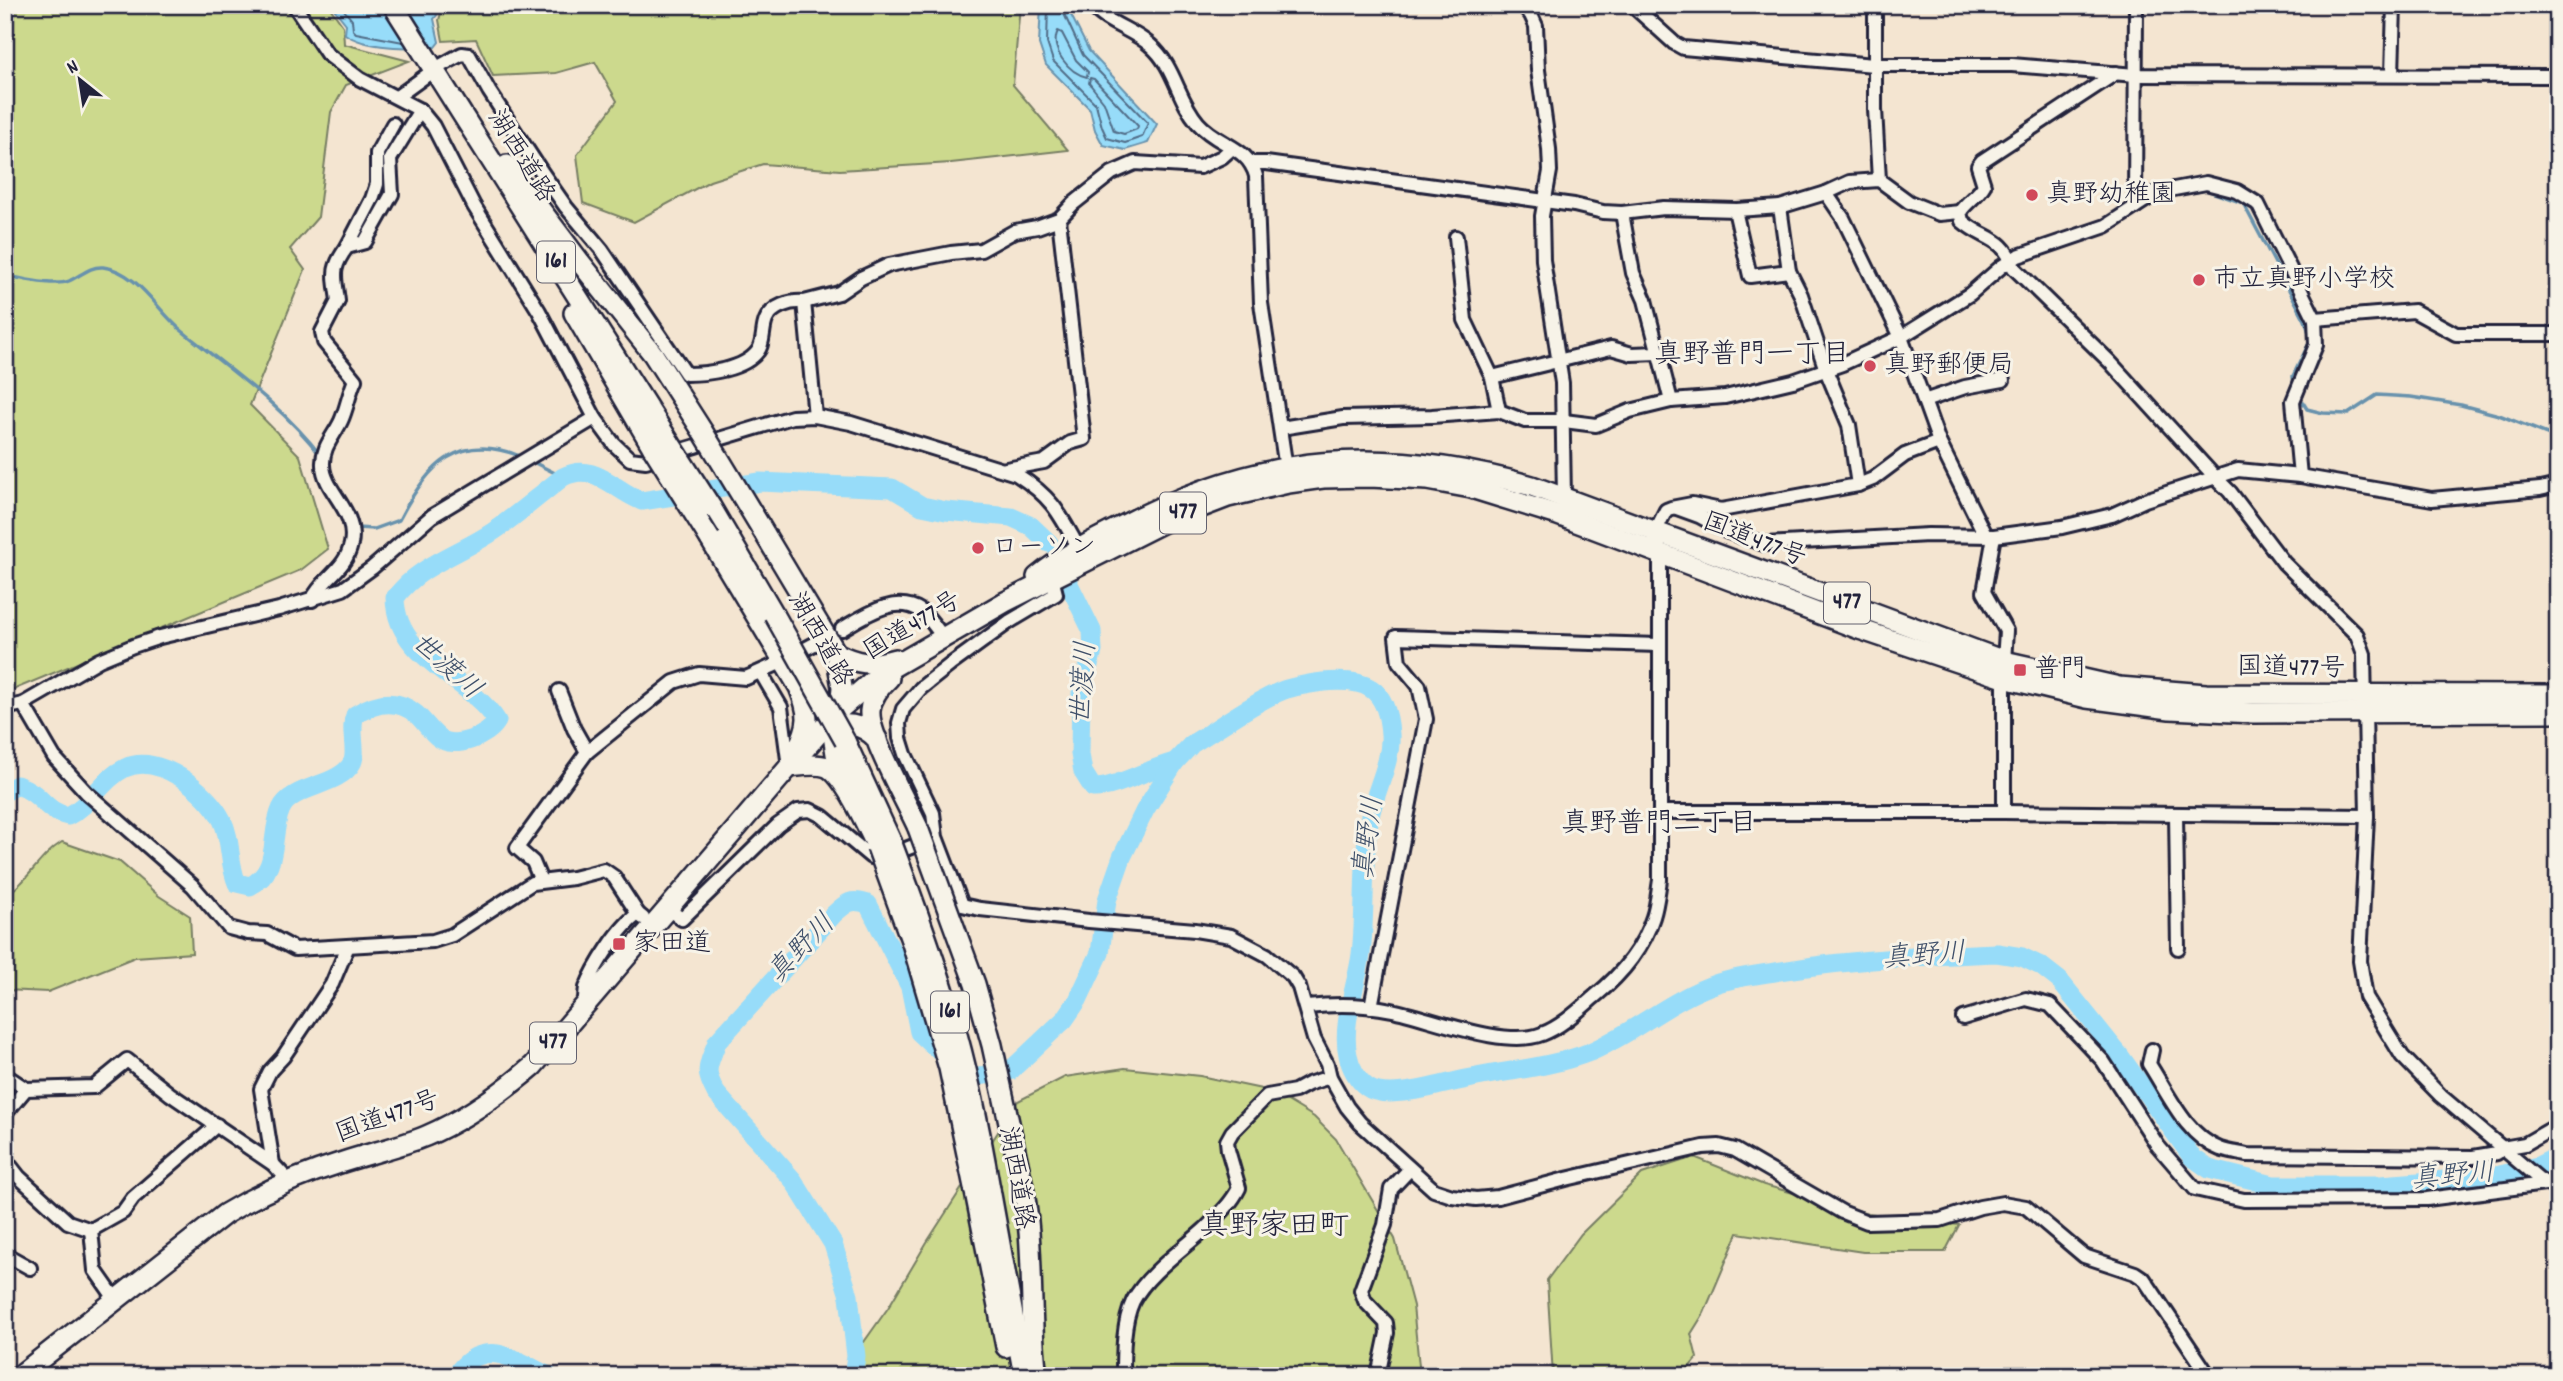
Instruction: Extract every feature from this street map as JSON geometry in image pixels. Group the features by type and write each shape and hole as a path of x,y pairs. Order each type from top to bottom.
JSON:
{"highway":[{"name":"湖西道路","path":"394,5 564,276 568,303 662,446 711,507 774,614 834,727 884,844"},
{"path":"436,72 653,354 836,653 842,687 834,727 836,754 848,790"},
{"path":"662,446 710,539 799,687 807,707 805,736 789,767 825,766 832,771 884,844 982,1191 1012,1376"},
{"name":"国道477号","path":"1051,573 1079,549 1180,498 1351,460 1415,461 1472,470 1564,497 2004,669"},
{"name":"国道477号","path":"19,1376 225,1214 257,1195 288,1180 423,1138 492,1100 533,1066 585,1005 644,920 666,908 789,767 834,727 879,675 1051,573 1194,509 1287,474 1324,478 1427,480 1471,488 1558,515 1862,630 2004,669 2152,691 2558,712"},
{"path":"836,653 859,663 875,664 925,648"},
{"path":"925,648 877,691 870,712 877,739 927,833 992,1045 1027,1208 1032,1259 1032,1334 1037,1376"},
{"path":"799,687 817,703 834,727"},
{"name":"国道477号","path":"2365,704 2558,695"},
{"path":"834,727 856,725 868,730 877,739"},
{"name":"湖西道路","path":"982,1191 1024,1376"}],"street":[{"path":"294,5 327,54 360,79 420,110 433,126 474,206 539,311 595,418 614,444 630,459 646,461 792,417 816,416 852,423 1016,474 1038,489 1057,507 1079,549"},
{"path":"1091,5 1101,16 1149,44 1171,71 1188,112 1209,135 1246,156 1252,163 1255,176 1261,303 1287,474"},
{"path":"1523,5 1536,26 1538,70 1550,171 1542,216 1543,260 1559,363 1564,421 1564,497"},
{"path":"1632,5 1683,48 1874,65 2012,65 2136,75 2558,76"},
{"path":"1875,5 1874,65 1879,180"},
{"path":"2135,207 2136,5"},
{"path":"2392,75 2394,5"},
{"path":"397,96 462,54 469,55 543,174 602,250 686,374 712,374 751,358 760,350 766,319 776,308 795,301 804,302 839,293 861,278 889,265 981,250 1015,230 1037,227 1059,219 1073,204 1112,173 1135,163 1200,167 1223,157 1232,148"},
{"path":"1252,163 1622,213 1664,208 1735,210 1780,207 1826,193 1850,182 1879,180 1909,202 1939,214 1960,212 1984,185 1978,166 1983,161 2116,73"},
{"path":"346,247 365,242 385,209 391,194 390,159 420,110"},
{"path":"312,600 316,590 345,562 352,543 351,523 339,497 326,478 323,464 326,445 340,423 355,380 324,342 322,332 338,302 334,284 335,265 372,199 377,184 377,153 393,124"},
{"path":"1281,428 1343,418 1499,411 1525,421 1564,421 1596,425 1630,411 1671,401 1725,397 1826,370 1901,337 1970,294 2011,260 2106,226 2158,192 2206,183 2236,191 2258,204 2315,318 2316,345 2293,401 2300,476"},
{"path":"1826,193 1843,218 1901,337 1939,442 1989,535 1984,592 2006,631 2004,812"},
{"path":"1780,207 1789,271 1801,295 1826,370 1849,425 1858,485"},
{"path":"1735,210 1750,276 1789,271"},
{"path":"1960,212 1962,221 2003,245 2014,268 2110,362 2230,492 2284,563 2357,635 2364,654 2367,816 2360,961 2366,998 2402,1056 2441,1096 2542,1182 2558,1191"},
{"path":"1622,213 1633,273 1645,300 1671,401"},
{"path":"1002,470 1044,462 1070,443 1084,439 1059,219"},
{"path":"1456,237 1465,320 1492,377 1499,411"},
{"path":"804,302 816,416"},
{"path":"2315,318 2414,312 2456,334 2558,334"},
{"path":"1492,377 1559,363 1611,348 1632,354 1658,353"},
{"path":"1924,401 1965,387 2003,380"},
{"path":"5,708 23,704 99,660 133,646 312,600 343,589 372,568 432,516 595,418"},
{"path":"1307,1007 1333,1004 1390,1009 1499,1037 1523,1039 1543,1034 1567,1019 1616,980 1634,956 1653,917 1660,880 1660,554 1655,532 1666,510 1692,504 1721,510 1858,485 1873,479 1905,455 1939,442"},
{"path":"1677,508 1699,516 1726,531 1764,544 1928,535 1989,535 2062,527 2112,515 2145,500 2238,470 2300,476 2432,499 2558,485"},
{"path":"1051,573 1056,594 1051,599 1009,622 921,688 904,709 899,723 905,754 933,813 927,833 962,905 1089,921 1195,930 1231,936 1267,955 1293,977 1307,1007 1314,1039 1330,1077 1347,1107 1360,1123 1434,1190 1476,1199 1498,1197 1672,1153 1719,1146 1735,1150 1842,1212 1867,1222 1940,1220 1980,1207 2003,1203 2026,1207 2084,1256 2144,1279 2209,1376"},
{"path":"842,629 885,607 905,605 923,612 943,637"},
{"path":"1369,1007 1426,719 1419,686 1399,662 1396,637 1659,645"},
{"path":"789,657 818,642"},
{"path":"541,881 533,862 517,848 587,752 674,682 699,674 746,678 775,665"},
{"path":"761,673 781,707 789,767"},
{"path":"559,691 574,729 587,752"},
{"path":"23,704 54,757 87,793 192,886 229,928 267,934 295,950 433,941 453,935 532,883 573,878 604,870 614,877 644,920"},
{"path":"666,908 682,919 778,825 798,811 810,810 822,816 871,857 885,857 927,833"},
{"path":"1660,812 2367,816"},
{"path":"2176,814 2178,948"},
{"path":"273,1164 261,1089 270,1071 283,1057 332,984 348,946"},
{"path":"1963,1017 2026,999 2050,1005 2103,1061 2158,1146 2195,1189 2244,1200 2427,1199 2558,1178"},
{"path":"2152,1050 2149,1064 2186,1121 2202,1139 2220,1149 2247,1155 2473,1157 2525,1144 2558,1125"},
{"path":"5,1075 26,1089 94,1087 127,1060 170,1094 273,1164 288,1180"},
{"path":"1123,1376 1129,1311 1134,1299 1146,1282 1235,1197 1239,1188 1227,1141 1232,1132 1267,1096 1296,1091 1330,1077"},
{"path":"5,1114 26,1089"},
{"path":"5,1159 19,1177 68,1222 91,1230 124,1212 133,1198 217,1125"},
{"path":"1378,1376 1387,1333 1385,1323 1365,1301 1361,1290 1385,1224 1391,1189 1410,1169"},
{"path":"91,1230 95,1270 116,1300"},
{"path":"5,1254 30,1268"}],"green space":[{"path":"5,5 328,5 343,26 344,44 409,61 346,85 331,112 318,217 290,249 305,270 250,405 300,456 328,549 301,570 15,689 5,689"},
{"path":"439,5 1020,5 1013,85 1068,150 951,163 840,170 763,164 710,181 634,222 583,203 577,155 617,101 595,62 556,73 493,76 476,39 443,41"},
{"path":"62,842 120,862 159,896 190,916 192,953 135,957 48,992 5,990 5,896"},
{"path":"1125,1068 1200,1076 1271,1091 1314,1117 1336,1139 1395,1239 1413,1306 1420,1376 840,1376 888,1308 1018,1101 1065,1077"},
{"path":"1694,1157 1764,1185 1868,1213 1959,1225 1945,1252 1863,1252 1738,1233 1704,1313 1691,1334 1697,1358 1682,1376 1553,1376 1547,1280 1581,1234 1642,1174"}],"water":[{"path":"331,5 434,5 439,42 435,47 401,47 376,45 354,39 345,34 346,24"},
{"path":"1041,5 1066,5 1089,51 1157,124 1148,143 1125,150 1103,145 1095,130 1090,109 1046,65 1039,44"}],"waterway":[{"path":"2188,193 2206,190 2243,203 2305,320 2311,339 2293,376 2294,386"},
{"path":"2122,223 2158,200 2180,194"},
{"path":"5,275 37,282 63,283 89,270 103,267 126,276 146,292 181,330 290,420 321,456"},
{"path":"2299,396 2307,409 2348,414 2377,395 2411,397 2461,405 2499,415 2547,434 2558,435"},
{"path":"355,525 356,528 374,529 399,520 433,469 462,451 480,448 522,457"},
{"path":"529,460 563,477"},
{"name":"世渡川","path":"5,792 17,785 33,793 53,810 68,816 125,768 138,764 167,770 194,787 215,809 225,828 237,883 250,886 260,879 270,862 277,819 286,801 304,790 337,777 352,763 355,715 377,705 401,705 416,714 439,738 454,743 471,740 493,727 497,721 485,706 420,652 407,637 399,619 395,598 416,576 494,531 563,477 574,473 585,472 604,479 642,501 760,482 892,488 922,506 1011,517 1031,526 1049,543"},
{"name":"世渡川","path":"1066,578 1092,631 1093,651 1081,693 1080,754 1083,772 1093,788 1122,782 1175,762"},
{"name":"真野川","path":"853,1376 856,1356 849,1296 833,1244 793,1180 716,1093 708,1068 717,1042 833,915 845,905 857,902 868,904 910,987 919,1032 968,1078 1010,1071 1065,1019 1078,1000 1100,953 1107,900 1122,857 1145,810 1175,762 1192,744 1257,703 1289,688 1323,682 1351,682 1372,689 1384,705 1388,718 1390,745 1386,767 1369,821 1361,954 1350,1004 1346,1043 1357,1077 1367,1087 1376,1091 1388,1093 1418,1090 1576,1057 1606,1044 1701,989 1735,979 1839,963 1997,953 2022,957 2041,966 2059,980 2120,1056 2192,1157 2209,1169 2273,1185 2381,1185 2496,1176 2538,1166 2558,1156"},
{"name":"真野川","path":"455,1376 476,1356 488,1354 511,1358 549,1376"}],"place":[{"name":"真野幼稚園","path":"2032,195"},
{"name":"市立真野小学校","path":"2199,280"},
{"name":"真野郵便局","path":"1870,366"},
{"name":"ローソン","path":"978,548"},
{"name":"普門","path":"2020,670"},
{"name":"家田道","path":"619,944"}],"district":[{"name":"真野普門一丁目","path":"1752,357"},
{"name":"真野普門二丁目","path":"1659,826"},
{"name":"真野家田町","path":"1274,1228"}]}
